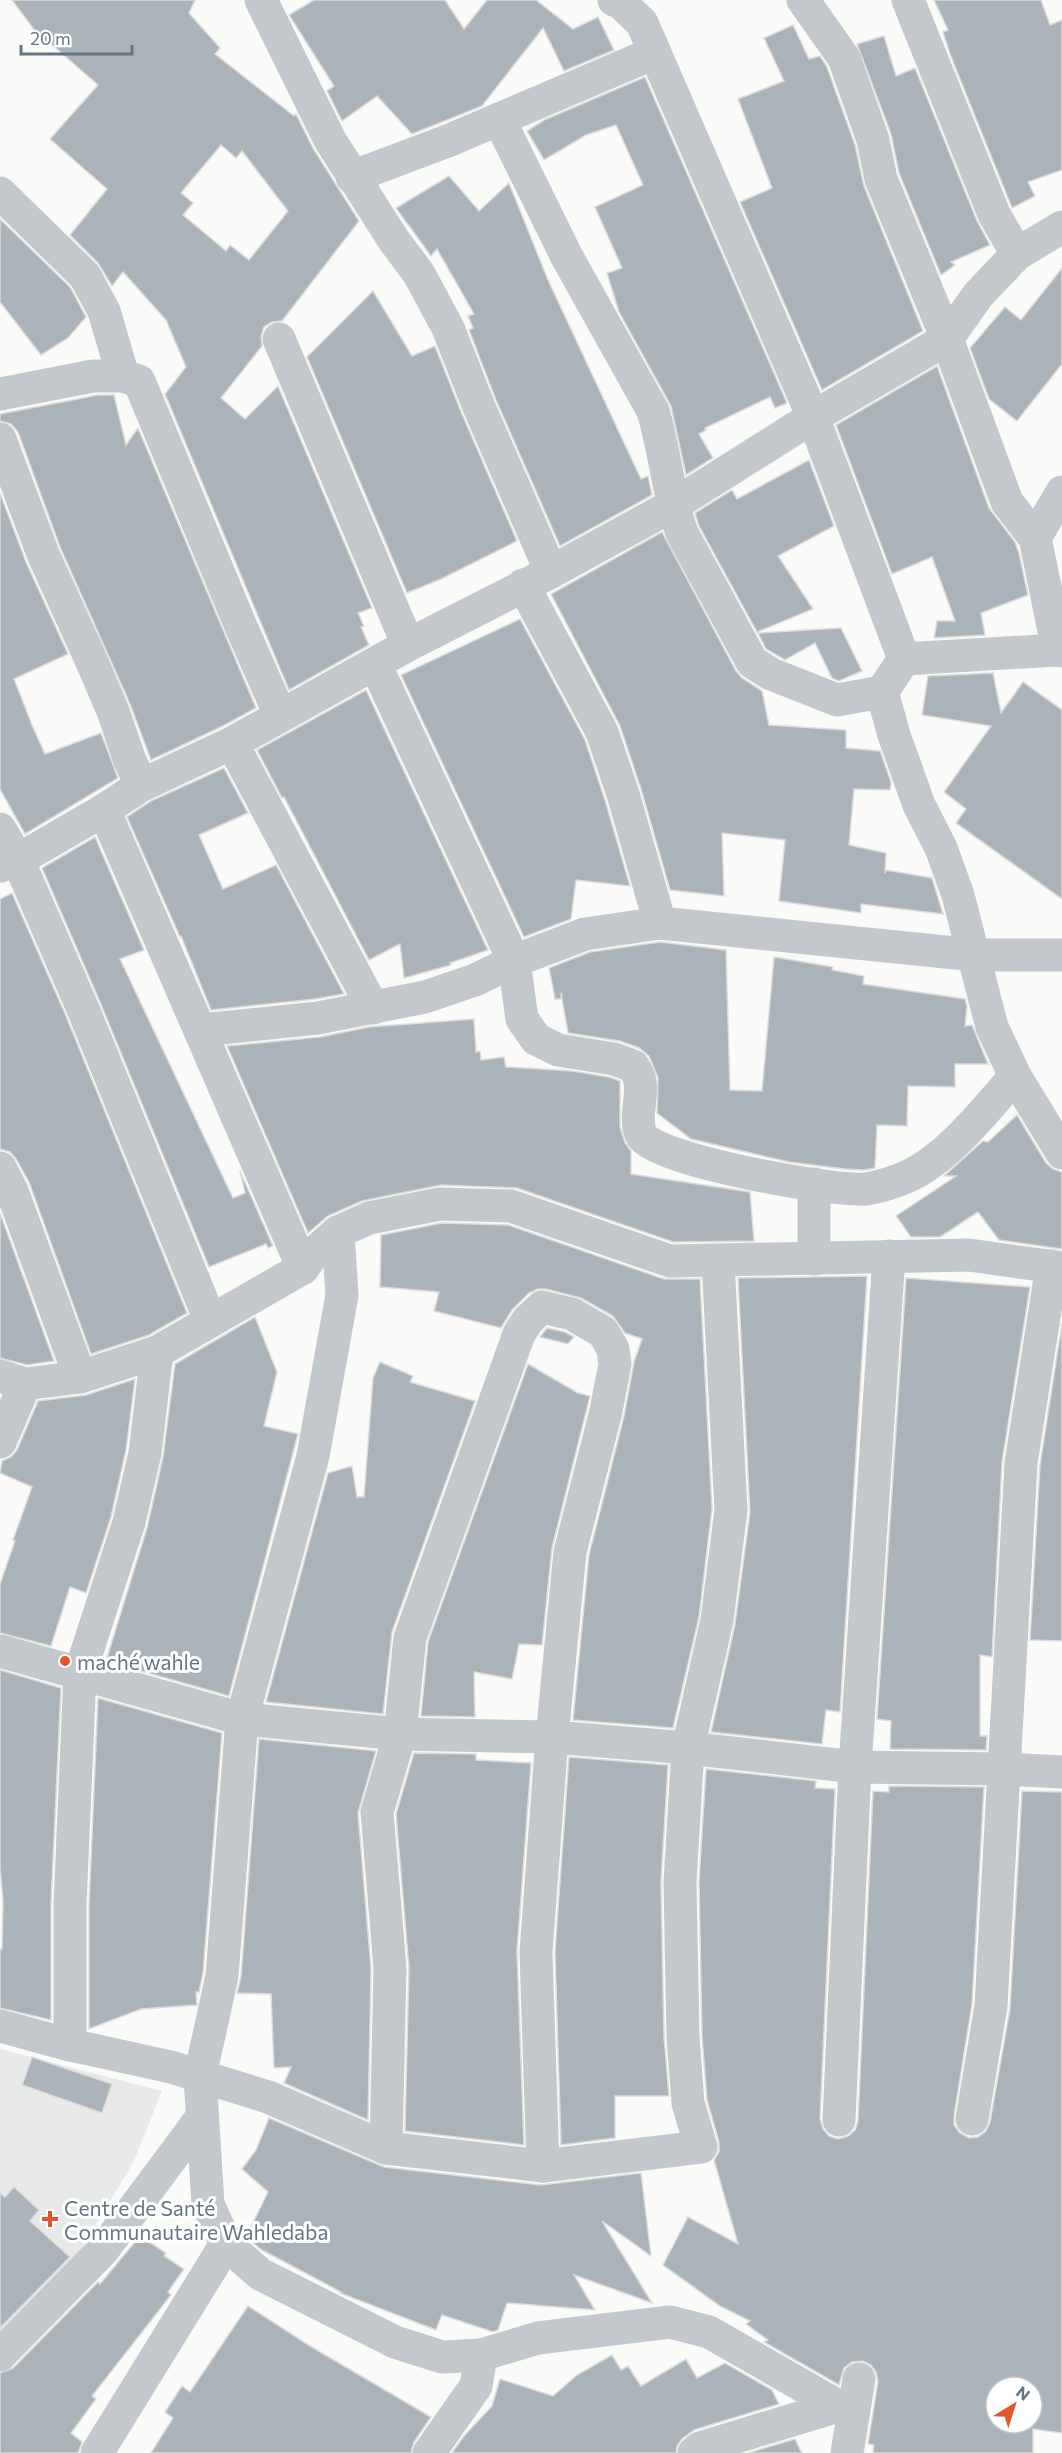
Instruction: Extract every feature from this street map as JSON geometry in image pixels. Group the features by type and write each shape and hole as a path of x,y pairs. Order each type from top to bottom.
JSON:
{"street":[{"path":"261,0 330,140 393,239 419,274 448,328 479,407 537,579 602,732 623,794 660,923"},
{"path":"614,0 620,2 642,23 813,417 904,659"},
{"path":"803,0 844,58 873,140 881,179 947,339 1007,502 1035,538 1060,650 904,659"},
{"path":"908,0 994,214 1017,254"},
{"path":"352,177 654,54"},
{"path":"499,119 567,257 653,411 675,504 675,515 682,533 752,662 771,674 837,699 882,692 904,659"},
{"path":"0,193 85,276 104,311 123,376"},
{"path":"9,863 104,810 142,784 232,743 408,645 537,579 675,504 813,417 947,339 978,296 1017,254 1062,227"},
{"path":"279,339 408,645"},
{"path":"0,394 93,376 123,376 139,381 280,715"},
{"path":"0,439 43,554 92,662 113,711 130,761 142,784"},
{"path":"1035,538 1062,492"},
{"path":"375,664 514,962 522,1019 536,1039 558,1050 614,1059 633,1066 640,1080 638,1122 642,1137 653,1146 709,1165 814,1184 866,1189 906,1177 940,1155 980,1117 1015,1076"},
{"path":"882,692 894,735 919,805 940,848 958,895 992,1027 1015,1076 1062,1153"},
{"path":"232,743 374,1008"},
{"path":"104,810 303,1268"},
{"path":"0,829 9,863 83,1009 210,1320"},
{"path":"201,1030 318,1018 425,997 475,980 585,934 660,923 975,955 1062,955"},
{"path":"0,1168 12,1191 80,1377"},
{"path":"814,1184 814,1258"},
{"path":"0,1443 13,1380 80,1377 157,1352 303,1268 313,1254 338,1232 369,1218 440,1204 511,1206 670,1262 969,1255 1057,1267 1021,1463 991,2006 972,2119"},
{"path":"338,1232 342,1295 317,1434 242,1719 222,1976 200,2076 208,2204 226,2244 260,2274 395,2342 442,2356 481,2355 538,2338 670,2322 709,2332 850,2398"},
{"path":"839,2120 855,1767 890,1256"},
{"path":"0,2026 70,2045 171,2067 268,2097 386,2148 543,2166 700,2146 688,2103 683,2037 680,1882 688,1748 717,1620 731,1510 718,1260"},
{"path":"386,2148 390,1968 377,1812 400,1734 410,1638 519,1334 528,1320 542,1307 572,1314 603,1332 613,1349 615,1364 606,1411 570,1552 552,1737 536,1952 543,2166"},
{"path":"70,2045 70,1905 80,1673 129,1522 145,1454 157,1352"},
{"path":"0,1651 242,1719 400,1734 552,1737 688,1748 855,1767 1062,1772"},
{"path":"0,2355 103,2250 202,2117"},
{"path":"97,2453 226,2244"},
{"path":"429,2453 476,2386 481,2355"},
{"path":"694,2453 700,2448 850,2398"},
{"path":"847,2453 850,2398"}],"shaded area":[{"name":"Centre de Santé Communautaire Wahledaba","path":"0,2049 162,2091 134,2161 64,2278 0,2353"}],"building":[{"path":"12,0 195,0 189,13 220,48 215,54 294,116 296,114 314,150 359,221 282,321 272,322 264,327 261,336 262,346 221,398 245,419 278,386 372,608 358,613 369,645 289,690 165,394 186,367 166,320 123,272 112,286 98,263 70,235 107,189 50,139 98,85 51,44 47,47","holes":["221,145 236,158 242,151 288,211 249,260 230,245 226,251 183,215 193,203 181,193"]},
{"path":"314,0 445,0 464,29 487,0 536,0 573,29 598,17 614,50 564,71 543,28 482,106 412,134 377,96 342,121 327,91 334,86 289,15"},
{"path":"934,0 1041,0 1050,25 1062,20 1062,170 1028,182 1035,196 1012,208 950,54 943,32 948,30"},
{"path":"793,25 809,59 820,56 827,67 855,145 864,186 923,331 822,390 740,202 772,188 738,99 784,81 764,38"},
{"path":"884,36 896,76 915,68 977,221 990,245 951,262 955,265 941,275 899,173 891,134 857,44"},
{"path":"645,77 787,403 775,408 770,397 705,428 706,430 699,434 713,458 686,475 671,406 619,312 607,273 622,268 595,207 643,185 616,125 586,135 544,160 527,131 544,120"},
{"path":"449,176 479,211 509,183 548,280 641,479 648,476 652,495 560,546 496,400 469,330 473,328 468,316 474,314 437,249 431,256 396,208"},
{"path":"0,219 70,287 86,317 68,338 41,355 0,302"},
{"path":"1062,268 1062,364 1017,421 989,399 970,348 1005,307 1021,320"},
{"path":"373,291 412,356 435,346 517,541 441,579 407,593 307,357"},
{"path":"937,366 989,508 1015,542 1028,595 981,613 985,635 934,638 937,621 955,621 932,557 892,574 836,425"},
{"path":"98,395 114,395 126,445 138,428 256,708 151,760 130,704 60,547 18,432 11,424 0,421 0,414"},
{"path":"809,460 834,526 778,556 813,609 757,632 699,526 695,513 732,490 737,499"},
{"path":"0,493 26,562 68,654 14,679 32,725 45,754 101,733 118,778 25,834 0,789"},
{"path":"662,532 736,671 742,678 762,691 769,725 846,730 846,748 880,751 891,782 890,790 854,789 849,845 886,853 885,873 886,870 932,878 943,914 861,904 861,913 779,901 785,840 722,833 724,896 670,890 620,726 551,594"},
{"path":"520,619 585,740 630,886 576,880 571,919 524,937 401,675"},
{"path":"841,628 862,671 839,681 832,678 815,643 785,660 766,649 758,633"},
{"path":"993,673 1001,713 1023,682 1062,710 1062,899 956,823 966,809 944,792 991,726 922,715 928,676"},
{"path":"366,690 488,950 450,963 451,965 404,978 400,944 369,960 257,750"},
{"path":"224,768 248,813 199,835 223,889 276,865 344,994 211,1010 181,936 127,817 151,801"},
{"path":"95,837 144,950 120,959 233,1198 245,1193 240,1171 273,1246 268,1248 266,1244 209,1267 42,868"},
{"path":"12,893 66,1016 187,1313 149,1335 91,1354 29,1182 10,1152 0,1149 0,899"},
{"path":"660,942 726,950 730,1090 762,1091 774,957 833,967 832,970 864,976 863,984 965,999 967,1006 965,1026 972,1025 988,1064 955,1064 955,1087 908,1086 907,1126 877,1125 875,1168 845,1169 789,1162 691,1139 657,1113 658,1078 649,1056 639,1048 620,1041 568,1033 561,993 561,999 555,999 549,968 590,952"},
{"path":"474,1019 476,1052 480,1051 481,1060 504,1057 506,1067 572,1071 620,1081 620,1127 625,1143 631,1151 631,1174 750,1192 754,1241 673,1242 517,1188 441,1185 362,1201 328,1216 308,1233 227,1046 320,1037 369,1027"},
{"path":"1017,1115 1046,1163 1062,1172 1062,1249 999,1240 978,1212 940,1237 911,1237 896,1216 956,1176 944,1176 983,1141 988,1142"},
{"path":"0,1213 54,1361 27,1365 0,1358"},
{"path":"442,1223 508,1225 664,1279 700,1279 712,1509 699,1617 673,1728 573,1720 589,1555 624,1416 634,1362 642,1339 625,1333 613,1316 581,1298 546,1289 538,1289 529,1293 512,1310 501,1328 434,1311 439,1292 380,1287 381,1235"},
{"path":"867,1276 840,1712 826,1710 822,1744 711,1732 735,1624 750,1512 738,1278"},
{"path":"906,1278 1030,1287 1002,1462 992,1657 980,1655 980,1736 987,1736 986,1750 890,1749 891,1721 877,1719"},
{"path":"255,1317 277,1372 264,1426 298,1434 229,1696 106,1661 147,1528 163,1457 175,1364"},
{"path":"1062,1323 1062,1641 1030,1640 1040,1465"},
{"path":"547,1328 565,1332 574,1337 568,1344 540,1337"},
{"path":"380,1362 413,1376 410,1382 475,1401 392,1632 383,1714 266,1702 328,1473 352,1466 357,1497 364,1497 373,1378"},
{"path":"528,1364 578,1393 590,1396 552,1548 542,1645 519,1644 512,1679 474,1672 475,1717 421,1716 428,1642"},
{"path":"135,1379 126,1450 111,1517 86,1593 70,1587 51,1646 0,1633 0,1584 32,1487 0,1473 2,1461 11,1457 17,1450 38,1401 86,1395"},
{"path":"0,1670 61,1688 51,1904 51,2020 0,2008 3,1901 0,1868"},
{"path":"98,1698 222,1733 203,1973 199,1992 196,1992 197,2005 141,2009 89,2029 89,1905"},
{"path":"259,1739 376,1751 358,1813 371,1969 368,2120 284,2083 291,2067 274,2068 271,1994 237,1993 241,1977"},
{"path":"414,1753 476,1754 476,1760 531,1763 517,1951 524,2145 405,2131 409,1968 396,1814"},
{"path":"569,1757 668,1765 661,1882 664,2037 669,2096 615,2096 615,2138 561,2145 555,1952"},
{"path":"706,1769 816,1781 815,1788 835,1789 820,2119 823,2129 829,2136 838,2139 848,2136 855,2130 858,2121 873,1791 889,1792 889,1786 984,1787 972,2004 954,2116 954,2125 960,2133 969,2138 978,2137 986,2131 990,2122 1010,2009 1022,1791 1062,1792 1062,2433 1044,2431 1044,2375 984,2375 984,2435 1033,2435 1033,2453 873,2453 874,2445 868,2444 878,2381 871,2365 863,2361 852,2362 844,2368 839,2385 764,2342 768,2340 746,2324 750,2321 720,2306 663,2265 688,2217 738,2244 714,2160 719,2152 719,2142 707,2100 702,2036 699,1882"},
{"path":"32,2057 112,2084 102,2113 22,2085"},
{"path":"269,2118 384,2167 541,2185 641,2173 651,2256 602,2221 652,2303 574,2275 595,2310 507,2303 498,2330 493,2332 442,2315 436,2330 340,2293 262,2250 246,2237 268,2192 242,2169 256,2150"},
{"path":"14,2187 39,2210 30,2221 70,2257 0,2328 0,2193 5,2197"},
{"path":"140,2236 166,2253 164,2256 184,2269 168,2292 171,2295 92,2396 96,2399 71,2433 82,2442 78,2453 0,2453 0,2373 13,2368 98,2282 100,2284"},
{"path":"248,2306 310,2346 431,2417 414,2442 411,2453 151,2453 173,2418 165,2412 182,2386 190,2392"},
{"path":"612,2355 621,2370 628,2366 641,2386 686,2359 697,2378 725,2363 772,2390 779,2404 694,2430 682,2439 677,2446 676,2453 452,2453 464,2436 492,2406 500,2379 553,2396 577,2375"},
{"path":"795,2439 802,2453 748,2453"}],"place":[{"name":"maché wahle","path":"65,1661"},
{"name":"Centre de Santé Communautaire Wahledaba","path":"50,2219"}]}
